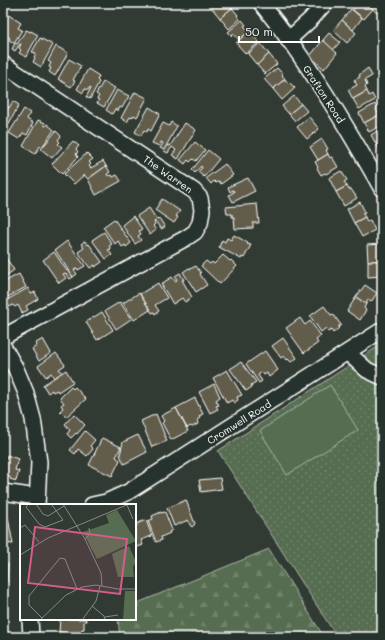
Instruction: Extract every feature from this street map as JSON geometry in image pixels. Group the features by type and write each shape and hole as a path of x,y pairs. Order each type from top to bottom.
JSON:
{"street":[{"name":"Grafton Road","path":"261,3 326,94 382,188"},
{"path":"288,40 325,3"},
{"name":"The Warren","path":"3,64 194,190 200,198 202,210 200,223 195,232 186,238 3,337"},
{"name":"Cromwell Road","path":"97,504 106,502 128,492 382,330"},
{"path":"3,346 16,369 26,393 34,419 40,462 37,501 3,492"},
{"path":"348,353 367,370 382,377"},
{"path":"30,620 31,637"}],"green space":[{"path":"382,344 382,637 337,637 218,451"},
{"path":"330,385 358,430 287,475 260,431"},
{"path":"269,549 324,637 120,637 118,620 136,620 136,604"}],"building":[{"path":"216,3 228,3 232,8 220,18 211,7"},
{"path":"359,3 366,3 373,9 364,19 353,10"},
{"path":"366,3 382,3 382,7 377,13"},
{"path":"232,8 240,19 229,29 220,18"},
{"path":"351,9 362,18 353,30 342,20"},
{"path":"4,12 21,23 18,28 22,30 14,43 9,40 10,38 3,34"},
{"path":"242,20 246,25 244,26 249,31 239,40 234,34 232,36 228,32"},
{"path":"342,20 356,33 347,43 333,30"},
{"path":"26,30 38,35 26,57 19,53 21,50 19,48 21,44 15,51 12,49"},
{"path":"249,31 259,42 246,54 236,43"},
{"path":"329,33 340,42 333,50 323,40"},
{"path":"40,38 53,45 41,67 33,62 36,53 32,52"},
{"path":"323,40 337,53 324,69 310,56"},
{"path":"260,43 269,54 257,65 248,54"},
{"path":"56,46 68,53 55,76 49,72 51,63 48,61"},
{"path":"269,54 277,64 265,74 257,65"},
{"path":"69,59 81,66 73,80 75,81 71,87 58,79"},
{"path":"277,68 283,74 282,75 285,79 273,89 264,79"},
{"path":"368,68 372,76 365,80 367,85 365,87 367,91 353,99 348,90 357,85 354,80 360,77 359,75"},
{"path":"88,69 99,76 97,80 99,82 90,99 86,97 91,88 90,87 88,90 85,89 83,93 77,89"},
{"path":"285,79 295,88 282,100 273,89"},
{"path":"103,82 115,88 104,107 97,103 99,96 96,94"},
{"path":"117,90 129,96 122,108 120,107 118,111 115,109 112,114 106,110"},
{"path":"367,91 369,96 372,94 375,100 359,109 353,99"},
{"path":"135,92 147,98 137,117 134,115 132,118 130,117 127,122 121,118"},
{"path":"294,96 301,104 289,114 282,106"},
{"path":"13,101 19,105 6,129 3,127 3,108 4,105 9,108"},
{"path":"301,104 307,111 295,121 289,114"},
{"path":"375,104 379,115 364,123 359,113"},
{"path":"149,107 160,114 151,131 148,129 147,132 144,130 141,136 135,132"},
{"path":"24,109 30,113 27,119 33,123 27,135 23,133 19,139 9,133"},
{"path":"379,115 382,125 369,132 364,123"},
{"path":"309,117 319,129 307,139 297,127"},
{"path":"38,120 45,123 44,125 46,126 47,124 54,130 35,154 23,146"},
{"path":"171,122 177,126 164,150 160,148 163,143 161,142 159,146 152,143 163,123 169,126"},
{"path":"185,123 196,130 178,159 172,155 176,150 172,147 168,153 164,151 168,145 170,146"},
{"path":"382,128 382,141 376,144 371,135"},
{"path":"56,131 61,136 58,140 60,142 58,144 62,147 52,158 41,149"},
{"path":"322,139 328,149 326,150 328,154 318,160 310,147"},
{"path":"73,141 79,146 76,149 78,152 76,154 78,157 62,174 52,164"},
{"path":"382,141 382,154 376,144"},
{"path":"195,142 205,150 196,161 193,159 190,162 188,160 185,164 180,160"},
{"path":"208,150 219,159 204,177 198,172 202,168 201,166 195,173 192,170"},
{"path":"87,153 93,159 89,162 91,164 89,166 91,168 103,161 106,166 88,179 84,175 74,184 64,174"},
{"path":"328,154 330,158 332,157 338,167 326,174 321,175 315,162"},
{"path":"225,164 233,175 221,184 219,181 216,183 214,181 211,184 206,178"},
{"path":"106,166 110,172 107,174 108,176 112,175 113,177 117,175 121,181 96,195 88,179"},
{"path":"341,171 347,180 344,182 347,186 336,192 329,178"},
{"path":"248,178 255,191 233,202 229,195 234,192 233,190 230,192 228,187"},
{"path":"347,186 357,198 344,206 336,192"},
{"path":"162,199 180,211 176,216 178,217 174,223 155,210"},
{"path":"360,202 365,212 362,213 365,217 354,223 347,209"},
{"path":"257,204 259,223 253,223 253,228 235,229 234,217 232,217 232,214 227,214 226,207"},
{"path":"149,208 157,220 159,218 165,227 161,229 155,221 153,226 156,230 150,235 137,216"},
{"path":"133,216 142,229 139,231 141,234 138,236 141,240 135,244 122,225"},
{"path":"365,217 367,222 370,220 375,230 362,237 354,223"},
{"path":"114,219 131,243 126,247 125,245 122,247 118,241 115,244 103,227"},
{"path":"104,232 112,244 109,246 111,249 108,250 112,255 106,259 92,240"},
{"path":"234,235 251,245 244,258 242,257 241,259 219,247 222,240 225,242 227,238 231,240"},
{"path":"67,241 85,266 78,270 77,268 74,270 77,274 73,277 55,250"},
{"path":"85,241 88,245 89,244 102,262 95,267 95,265 90,268 78,252 84,248 81,244"},
{"path":"382,244 382,256 379,256 380,261 368,261 367,245"},
{"path":"54,252 73,277 70,279 65,273 63,274 66,278 59,283 43,260"},
{"path":"223,255 237,266 220,284 201,266 206,261 210,264 212,262 214,264"},
{"path":"6,258 14,270 3,278 3,259"},
{"path":"368,261 380,261 380,265 382,265 382,276 368,277"},
{"path":"196,266 207,285 196,292 183,272"},
{"path":"180,273 184,280 182,280 192,297 185,302 182,298 173,304 161,284 172,277 175,281 177,280 175,276"},
{"path":"19,274 26,287 4,299 3,292 5,291 3,288 6,286 4,282"},
{"path":"158,283 167,298 155,305 159,311 155,314 154,312 152,313 140,294"},
{"path":"365,285 377,293 371,302 368,300 366,304 356,297"},
{"path":"28,288 31,294 35,292 38,299 26,306 28,310 22,313 18,305 15,307 13,305 9,307 5,301"},
{"path":"139,293 150,310 134,320 123,303"},
{"path":"356,297 366,304 364,308 366,310 360,320 347,311"},
{"path":"120,302 131,319 116,329 105,311"},
{"path":"324,306 331,315 333,314 341,325 333,333 331,330 328,332 326,328 321,332 310,316"},
{"path":"102,312 113,330 97,340 86,322"},
{"path":"300,318 305,325 310,321 321,336 316,340 318,343 304,353 286,328"},
{"path":"283,338 297,358 291,362 284,356 281,358 272,346"},
{"path":"43,339 51,353 39,361 32,349 37,346 36,343"},
{"path":"265,351 278,370 269,377 267,373 264,375 262,372 258,375 262,381 259,383 246,364"},
{"path":"56,353 65,365 59,369 62,373 54,378 51,373 46,377 38,366"},
{"path":"241,362 256,382 246,391 230,369"},
{"path":"66,370 73,382 58,392 57,390 53,392 52,390 48,393 43,385"},
{"path":"227,370 242,395 237,397 238,400 234,403 232,400 227,403 213,378"},
{"path":"214,384 220,397 216,400 219,405 216,406 218,409 210,413 199,392"},
{"path":"71,387 73,389 75,387 86,399 66,417 60,411 63,408 61,405 64,403 60,398"},
{"path":"195,398 203,414 199,416 200,418 197,420 198,424 187,428 176,408"},
{"path":"176,408 188,431 171,440 162,423 164,421 161,416"},
{"path":"74,414 85,425 71,438 67,434 70,430 65,424"},
{"path":"156,414 167,441 152,447 141,421"},
{"path":"85,431 95,440 90,446 93,449 87,456 78,449 75,454 70,450"},
{"path":"138,435 147,452 124,464 120,455 123,442"},
{"path":"102,438 121,447 116,457 120,460 112,476 89,465"},
{"path":"7,455 18,459 15,470 19,471 16,481 3,475 3,456 7,458"},
{"path":"220,478 222,489 201,492 199,480"},
{"path":"186,500 195,524 192,527 188,520 174,526 167,508"},
{"path":"165,512 172,530 169,532 170,533 161,537 162,540 156,542 148,521 153,519 152,516"},
{"path":"3,518 8,518 13,544 3,543"},
{"path":"146,520 152,536 141,540 143,545 136,548 137,526 136,524"},
{"path":"3,564 8,564 7,582 3,582"},
{"path":"60,620 86,620 84,621 84,629 82,629 82,634 59,632"}]}
